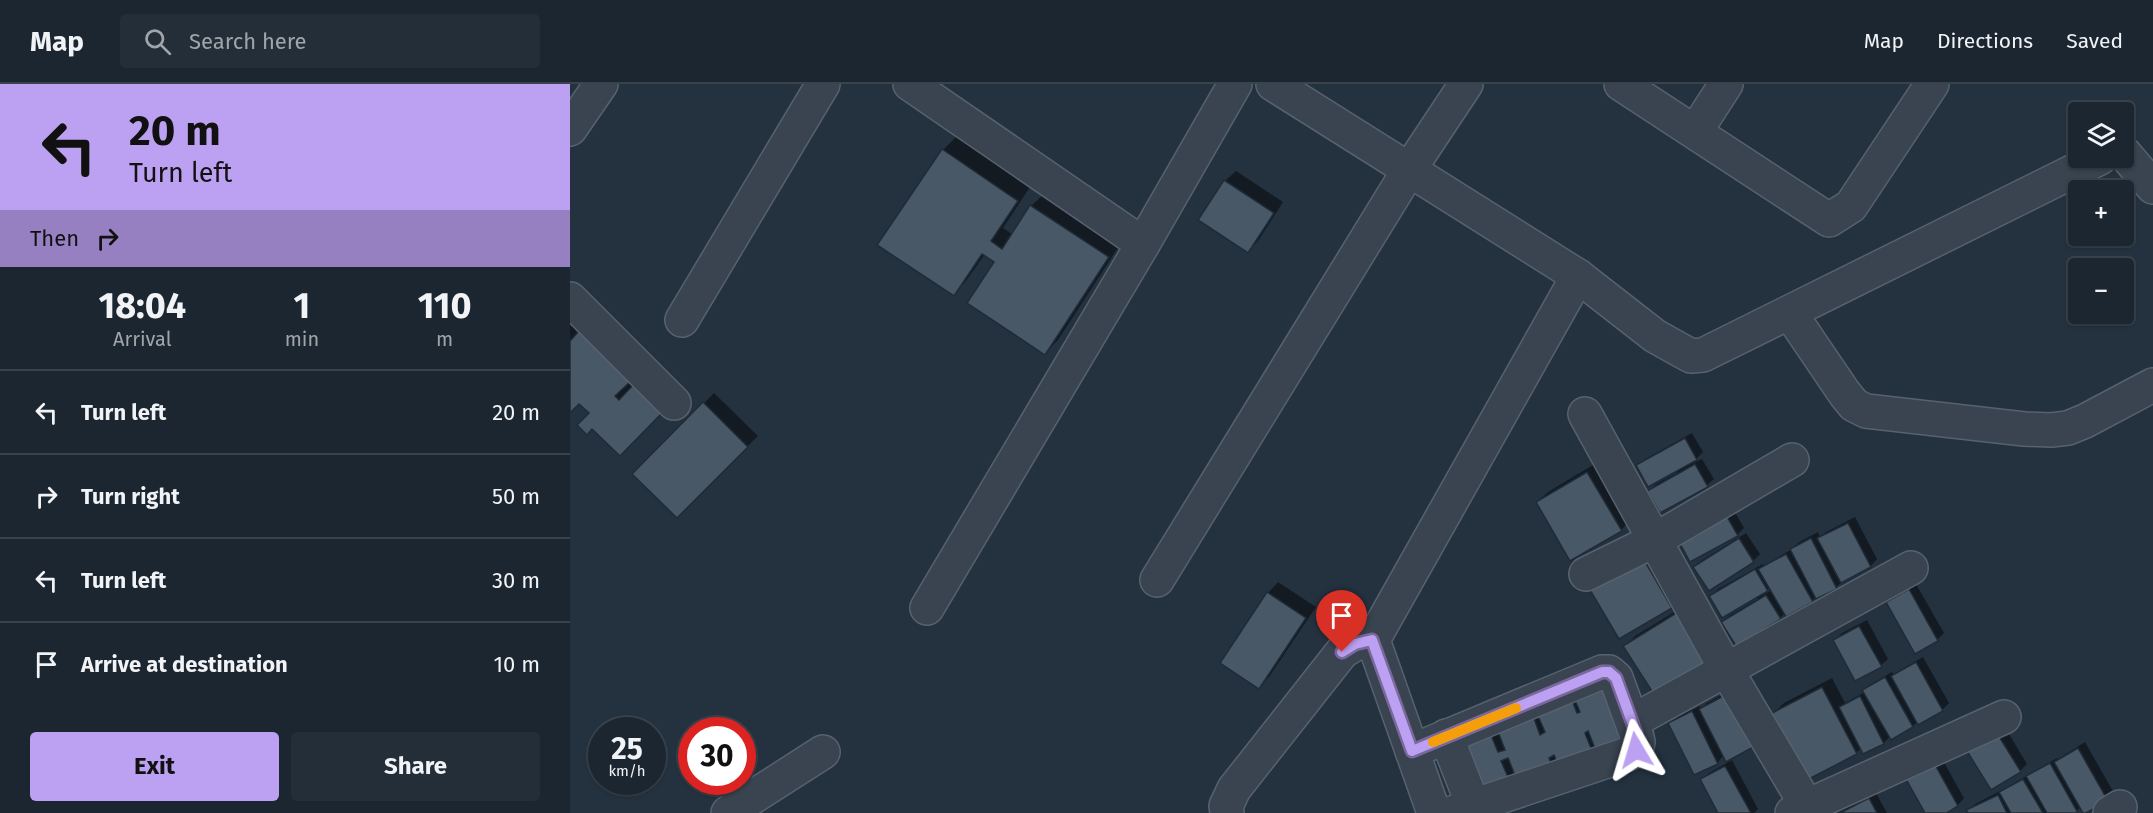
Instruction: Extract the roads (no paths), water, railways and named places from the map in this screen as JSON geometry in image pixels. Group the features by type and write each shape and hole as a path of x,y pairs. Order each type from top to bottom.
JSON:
{"street":[{"path":"570,129 601,84"},
{"path":"682,320 823,84"},
{"path":"910,84 1143,244"},
{"path":"927,608 1143,244 1234,84"},
{"path":"1273,84 1578,276 1655,336 1691,356 1703,355 1790,314 2080,168"},
{"path":"1157,580 1409,170 1466,84"},
{"path":"1621,84 1829,220 1851,206 1932,84"},
{"path":"1695,132 1726,84"},
{"path":"2134,165 2153,187"},
{"path":"1227,813 1226,806 1234,789 1342,652 1355,644 1372,640 1578,276"},
{"path":"570,299 674,403"},
{"path":"1790,314 1854,405 1866,411 2051,430 2068,428 2085,421 2153,385"},
{"path":"1585,414 1803,810 2004,717"},
{"path":"1586,574 1655,540 1792,460"},
{"path":"1644,715 1911,568"},
{"path":"1372,640 1430,800 1460,772"},
{"path":"1412,751 1446,736 1602,672 1609,672 1616,678 1638,742 1636,750 1625,755 1462,809 1460,772 1446,736"},
{"path":"728,813 823,752"}]}
